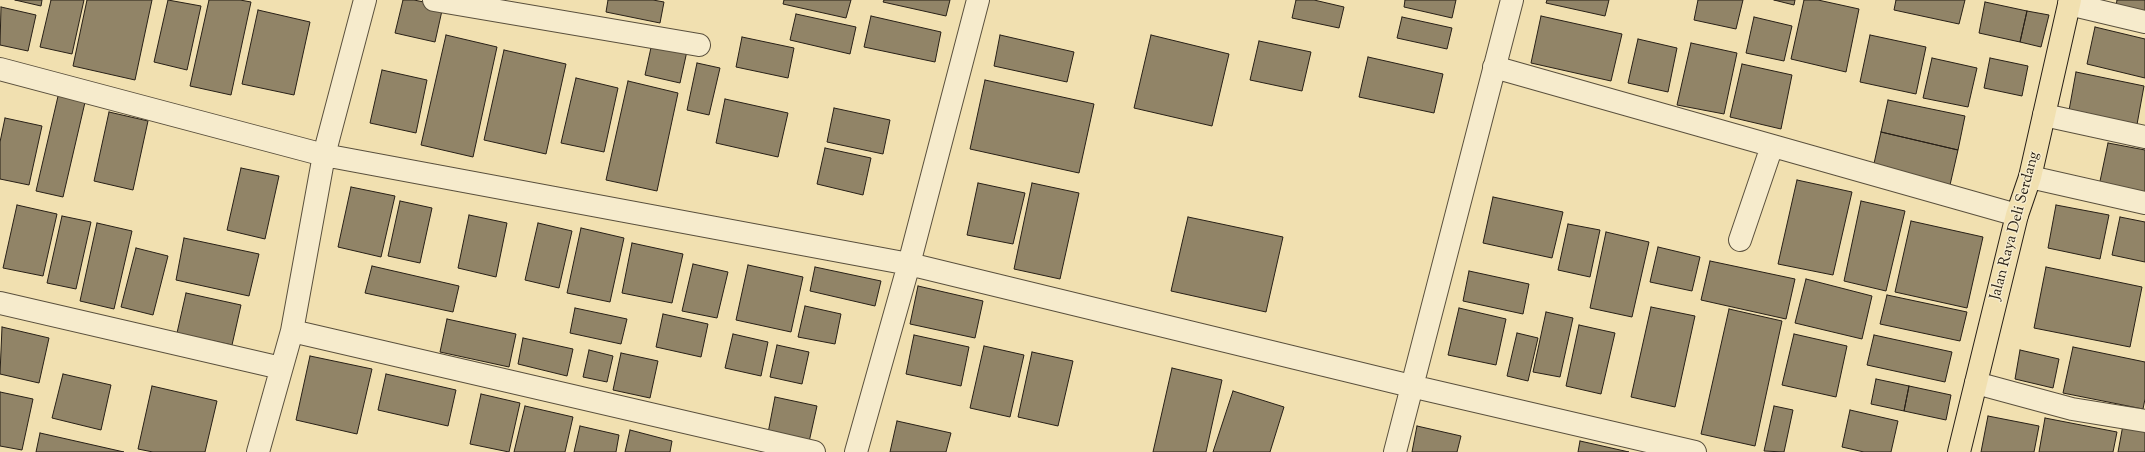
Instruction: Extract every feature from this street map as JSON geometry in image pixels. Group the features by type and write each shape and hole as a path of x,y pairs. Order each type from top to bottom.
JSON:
{"main road":[{"name":"Jalan Raya Deli Serdang","path":"1959,452 2017,215 2030,177 2069,2"}],"street":[{"path":"258,452 292,331 324,155 365,0"},
{"path":"434,0 698,45"},
{"path":"856,452 909,264 978,0"},
{"path":"1395,452 1512,0"},
{"path":"2069,2 2145,22"},
{"path":"1494,67 2017,215"},
{"path":"0,69 324,155 909,264 1411,386 1695,452"},
{"path":"2044,115 2145,137"},
{"path":"1740,240 1772,146"},
{"path":"2030,177 2145,203"},
{"path":"0,303 281,368"},
{"path":"292,331 814,452"},
{"path":"1976,383 2072,409 2145,421"}],"building":[{"path":"15,0 42,0 41,6"},
{"path":"51,0 84,0 72,54 40,47"},
{"path":"87,0 152,0 135,80 73,66"},
{"path":"168,0 201,6 187,70 154,62"},
{"path":"209,0 240,0 251,2 231,95 190,86"},
{"path":"403,0 414,0 443,6 435,42 395,33"},
{"path":"608,0 653,0 664,2 660,23 606,12"},
{"path":"784,0 851,0 846,18 783,4"},
{"path":"884,0 950,0 946,16 883,2"},
{"path":"1296,0 1314,0 1344,7 1339,28 1292,18"},
{"path":"1405,0 1456,0 1452,18 1404,7"},
{"path":"1547,0 1609,0 1605,16 1546,3"},
{"path":"1698,0 1743,0 1736,29 1694,20"},
{"path":"1774,0 1795,0 1794,5"},
{"path":"1804,0 1818,0 1859,9 1846,72 1791,59"},
{"path":"1896,0 1965,0 1959,24 1894,10"},
{"path":"2117,0 2145,0 2145,18 2115,12"},
{"path":"1985,2 2027,11 2020,42 1979,33"},
{"path":"1,7 36,15 28,51 0,45"},
{"path":"258,10 310,22 294,95 242,84"},
{"path":"2027,11 2049,15 2041,47 2020,42"},
{"path":"796,14 856,27 850,54 790,40"},
{"path":"871,16 941,32 935,62 864,47"},
{"path":"1541,16 1622,34 1611,81 1531,63"},
{"path":"1402,17 1452,28 1447,49 1397,38"},
{"path":"1754,17 1792,26 1784,61 1746,53"},
{"path":"2095,27 2145,39 2145,78 2087,64"},
{"path":"446,35 497,47 473,157 421,145"},
{"path":"1000,35 1074,52 1067,82 994,66"},
{"path":"1151,35 1229,54 1212,126 1134,108"},
{"path":"1870,35 1926,47 1916,94 1860,82"},
{"path":"742,37 794,48 788,78 736,67"},
{"path":"1638,39 1677,48 1668,92 1628,83"},
{"path":"1259,41 1311,52 1302,91 1250,80"},
{"path":"652,43 687,51 680,83 645,75"},
{"path":"1691,43 1737,53 1724,114 1677,105"},
{"path":"504,50 566,64 546,154 484,140"},
{"path":"1368,57 1443,74 1434,113 1359,97"},
{"path":"1932,58 1977,68 1968,107 1923,98"},
{"path":"1990,58 2028,66 2022,96 1984,88"},
{"path":"697,63 720,68 709,115 687,110"},
{"path":"1742,64 1792,75 1781,129 1730,117"},
{"path":"382,70 427,80 416,133 370,123"},
{"path":"2076,72 2144,86 2136,130 2068,116"},
{"path":"576,78 618,88 604,152 561,143"},
{"path":"985,80 1094,104 1079,173 970,149"},
{"path":"628,81 678,93 657,191 606,180"},
{"path":"59,92 86,98 63,197 36,191"},
{"path":"725,99 788,113 778,157 716,143"},
{"path":"1888,100 1965,116 1958,150 1881,132"},
{"path":"834,108 890,120 883,154 827,142"},
{"path":"109,112 148,121 133,190 94,181"},
{"path":"5,118 42,126 29,185 0,179 0,142"},
{"path":"1881,132 1958,150 1950,185 1873,168"},
{"path":"2108,143 2145,150 2145,195 2099,186"},
{"path":"825,148 871,158 863,195 817,184"},
{"path":"241,168 279,176 265,239 227,230"},
{"path":"1797,180 1852,192 1833,275 1778,264"},
{"path":"978,183 1025,193 1013,244 967,235"},
{"path":"1032,183 1079,193 1060,279 1014,269"},
{"path":"351,187 395,196 381,257 338,247"},
{"path":"1493,197 1563,212 1552,258 1483,243"},
{"path":"400,201 432,208 420,263 388,256"},
{"path":"1861,201 1905,211 1886,291 1844,281"},
{"path":"17,205 57,214 43,276 3,268"},
{"path":"2056,205 2109,215 2100,259 2048,248"},
{"path":"469,215 507,223 496,277 458,268"},
{"path":"62,216 91,222 76,289 47,283"},
{"path":"1188,217 1283,237 1266,312 1171,291"},
{"path":"2120,217 2145,222 2145,262 2112,255"},
{"path":"1911,221 1983,237 1967,308 1895,292"},
{"path":"97,223 132,231 114,309 80,301"},
{"path":"538,223 572,231 559,288 525,280"},
{"path":"1568,224 1600,230 1590,277 1558,270"},
{"path":"581,228 624,238 610,302 567,293"},
{"path":"1606,232 1649,242 1632,317 1590,308"},
{"path":"184,238 259,254 249,296 176,280"},
{"path":"632,243 683,254 672,303 622,293"},
{"path":"1658,247 1700,257 1692,291 1650,282"},
{"path":"136,248 168,256 153,315 121,307"},
{"path":"1710,261 1795,279 1786,319 1701,300"},
{"path":"693,264 728,272 717,318 682,311"},
{"path":"748,265 803,277 791,332 736,320"},
{"path":"372,266 459,286 453,312 365,293"},
{"path":"815,267 881,281 875,306 810,291"},
{"path":"2046,267 2142,287 2130,347 2034,328"},
{"path":"1469,271 1529,284 1523,314 1463,301"},
{"path":"1806,279 1872,296 1862,339 1795,323"},
{"path":"918,286 983,301 975,338 910,324"},
{"path":"186,293 241,305 232,345 177,333"},
{"path":"1887,295 1967,312 1960,341 1880,324"},
{"path":"805,306 841,314 835,344 798,337"},
{"path":"1651,307 1695,316 1675,407 1631,397"},
{"path":"575,308 627,319 621,344 570,333"},
{"path":"1459,308 1506,319 1496,365 1448,355"},
{"path":"1729,309 1782,321 1755,446 1701,434"},
{"path":"1546,312 1573,318 1560,377 1533,372"},
{"path":"663,314 708,324 701,357 656,347"},
{"path":"447,319 516,334 509,367 440,352"},
{"path":"1579,325 1615,333 1601,394 1566,386"},
{"path":"2,327 49,338 39,383 0,374"},
{"path":"1517,333 1538,338 1528,381 1507,376"},
{"path":"733,334 768,342 761,376 725,368"},
{"path":"1794,334 1847,346 1836,397 1782,385"},
{"path":"914,335 969,347 961,386 906,374"},
{"path":"1874,335 1952,352 1945,382 1867,365"},
{"path":"523,338 573,349 567,376 518,364"},
{"path":"777,345 809,352 802,384 770,377"},
{"path":"984,346 1024,355 1010,417 970,408"},
{"path":"2073,347 2145,362 2145,399 2143,409 2063,393"},
{"path":"589,350 613,356 607,382 583,377"},
{"path":"2020,350 2059,359 2053,388 2015,379"},
{"path":"1032,352 1073,361 1058,426 1018,417"},
{"path":"621,353 658,361 650,398 613,390"},
{"path":"310,356 372,369 357,434 296,420"},
{"path":"1172,368 1222,380 1206,452 1153,452"},
{"path":"63,374 111,385 101,430 52,418"},
{"path":"386,374 456,390 448,426 378,410"},
{"path":"1876,379 1909,386 1904,411 1871,404"},
{"path":"152,386 217,401 205,452 153,452 138,449"},
{"path":"1909,386 1951,395 1946,420 1904,411"},
{"path":"1233,391 1284,407 1270,452 1213,452"},
{"path":"0,392 33,399 22,450 0,446"},
{"path":"481,394 520,403 509,452 470,444"},
{"path":"775,397 817,406 809,442 768,433"},
{"path":"525,406 573,417 565,452 514,452"},
{"path":"1774,406 1793,410 1784,452 1764,451"},
{"path":"1850,410 1898,421 1891,452 1864,452 1842,447"},
{"path":"1988,416 2039,426 2034,452 1981,452"},
{"path":"2045,418 2117,432 2113,452 2039,452"},
{"path":"897,421 951,433 946,452 890,452"},
{"path":"2123,425 2145,429 2145,452 2118,452"},
{"path":"580,426 619,435 616,452 574,452"},
{"path":"1417,426 1461,436 1457,452 1412,452"},
{"path":"630,430 672,441 670,452 625,452"},
{"path":"40,433 124,452 36,452"},
{"path":"1580,441 1629,452 1578,452"}]}
